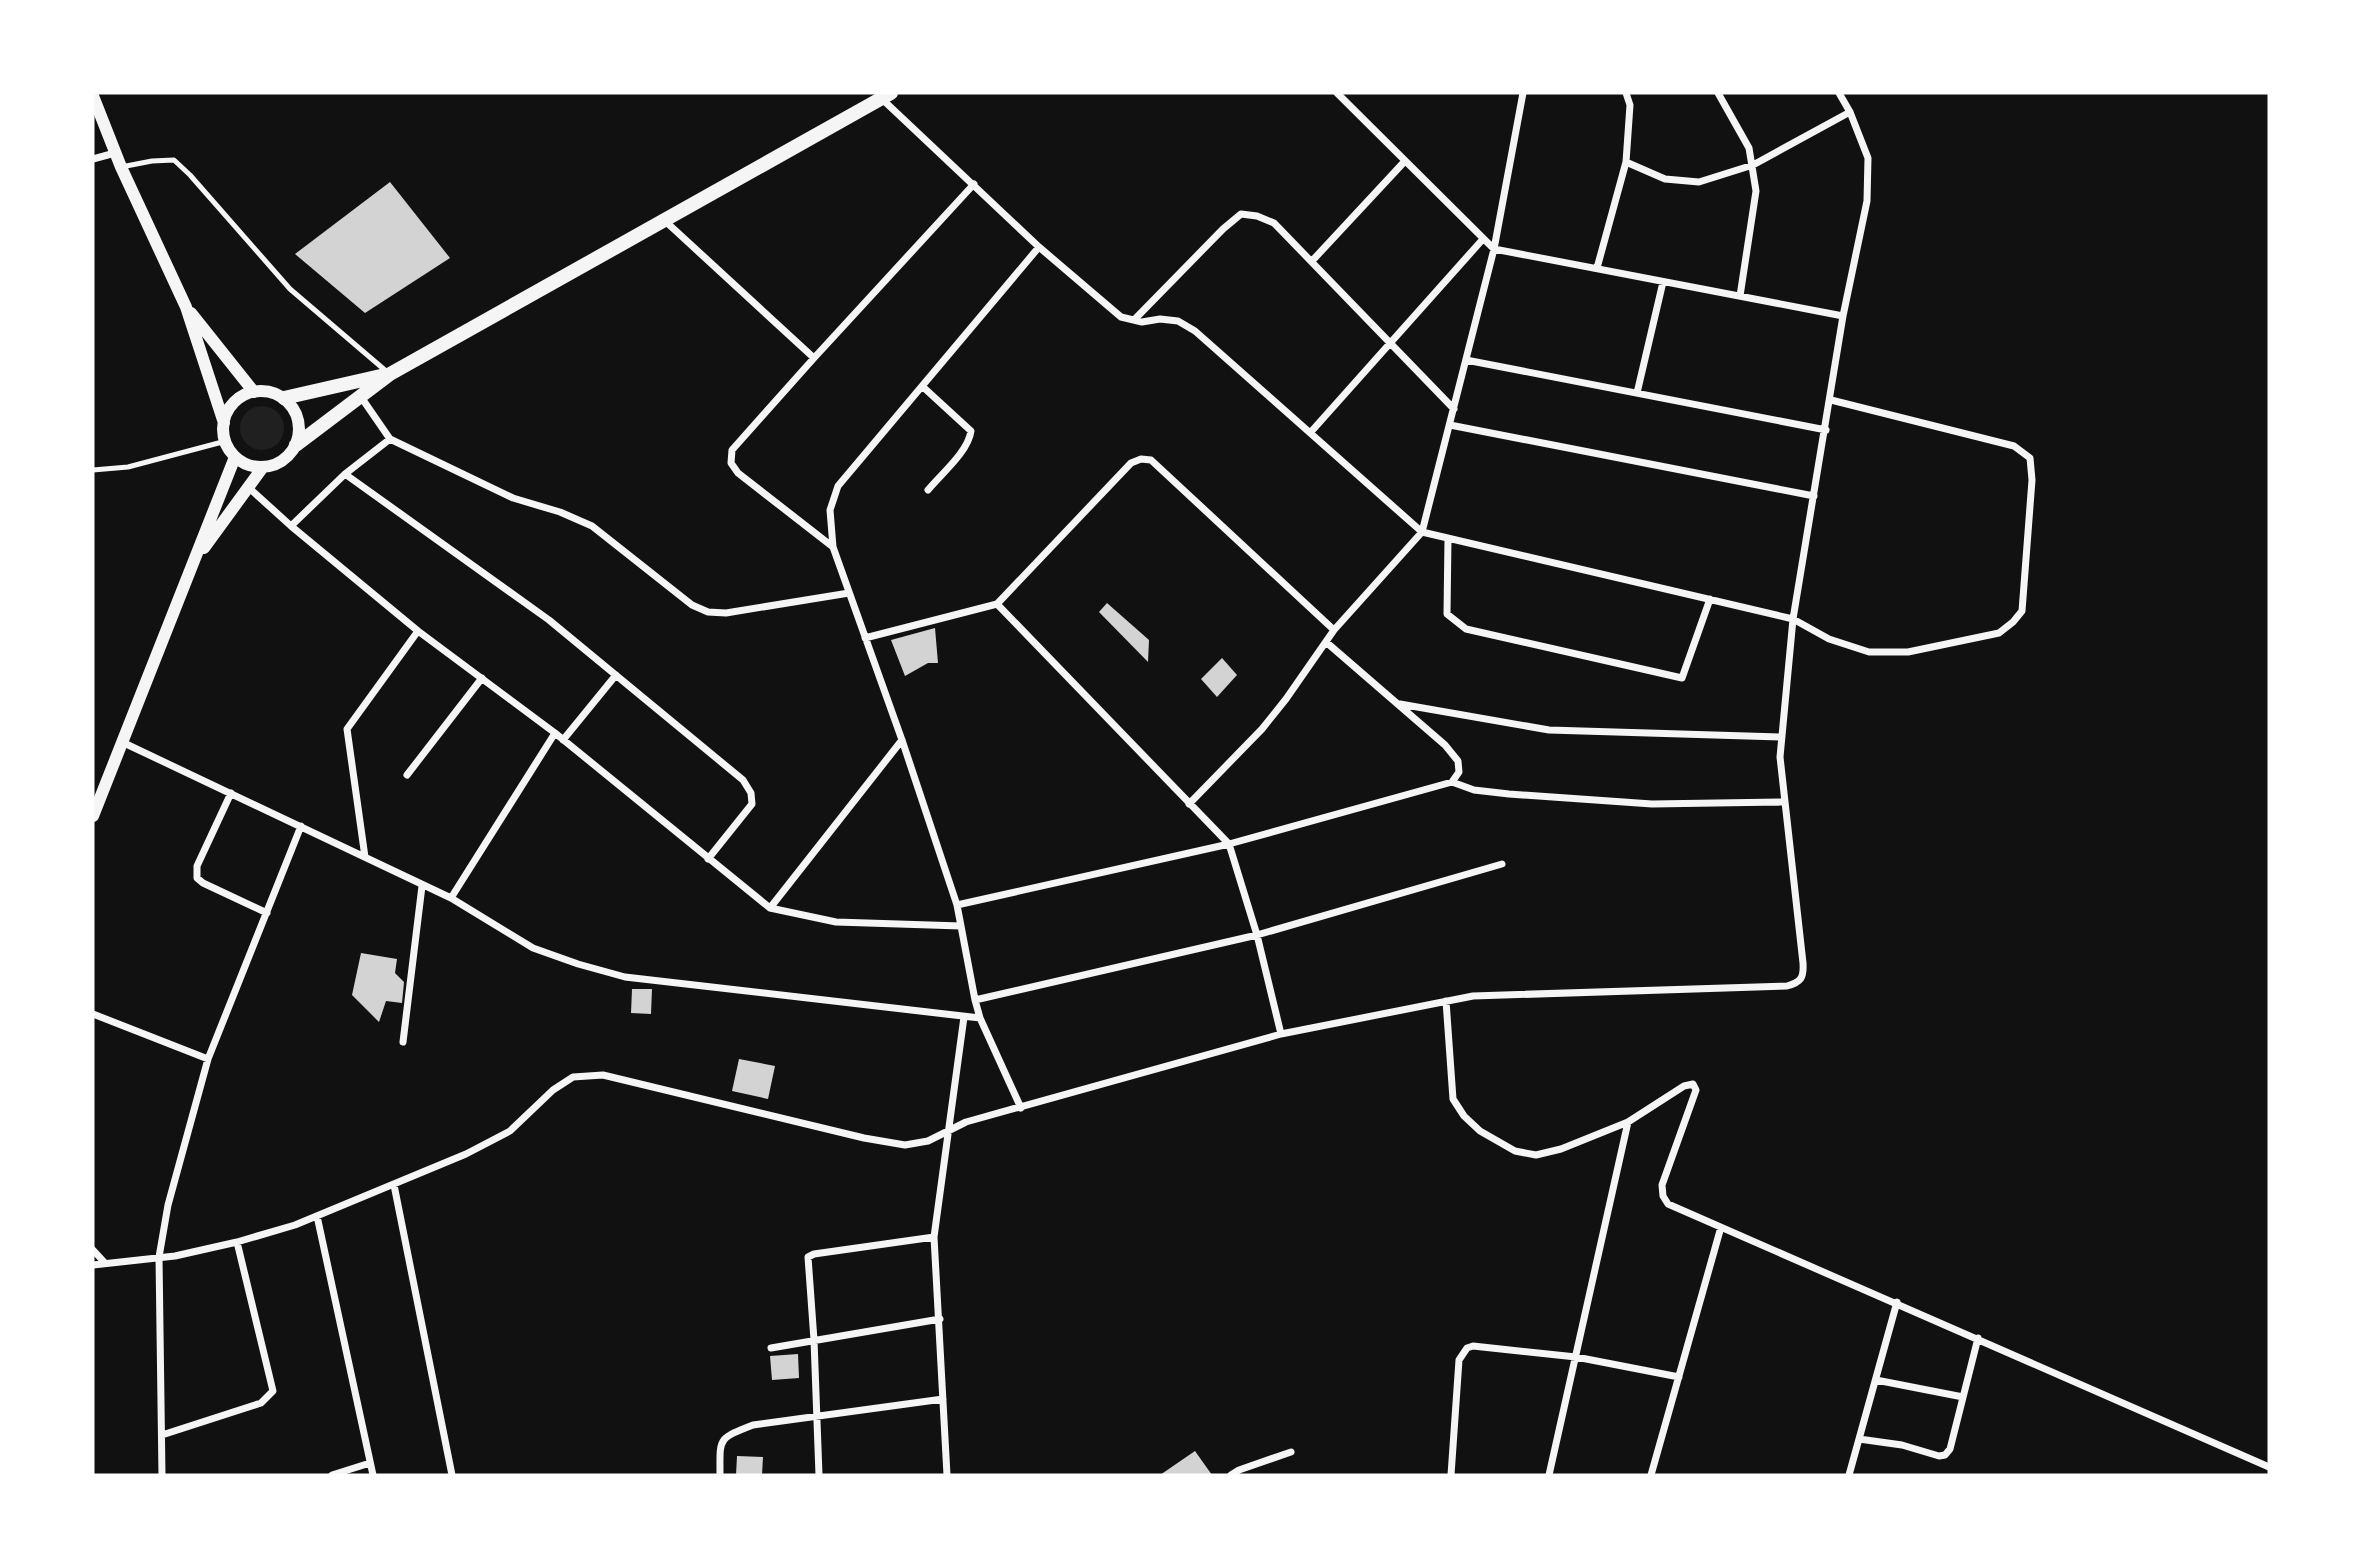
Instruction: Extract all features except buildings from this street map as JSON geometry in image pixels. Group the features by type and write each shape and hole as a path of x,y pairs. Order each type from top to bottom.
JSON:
{"main road":[{"path":"296,445 390,374 886,96"},
{"path":"284,398 390,374"}],"street":[{"path":"1337,93 1494,249 1843,316"},
{"path":"1189,804 1262,729 1334,630 1422,532 1494,249 1524,93"},
{"path":"1597,268 1626,162 1630,105 1626,93"},
{"path":"1718,93 1749,148 1756,191 1740,296"},
{"path":"93,1265 159,1257 237,1242 317,1216 466,1154 510,1131 553,1090 573,1077 603,1075 864,1138 905,1145 928,1141 966,1122 1281,1034 1473,996 1787,986 1798,983 1804,975 1780,757 1793,619 1843,316 1867,201 1868,158 1850,112 1839,93"},
{"path":"93,96 121,167 186,307 224,423 226,441 235,457 248,465 263,467 283,461 296,445 299,432 293,407 284,398 264,391 254,392 234,403 224,423"},
{"path":"886,96 1039,247 1121,317 1178,321 1195,331 1422,532 1793,619 1829,639 1868,652 1908,652 1999,632 2013,622 2022,611 2032,480 2030,458 2014,446 1831,400"},
{"path":"1626,162 1665,179 1699,182 1753,165 1850,112"},
{"path":"93,159 115,153"},
{"path":"1312,261 1405,161"},
{"path":"833,547 738,473 731,463 732,450 974,184"},
{"path":"1134,320 1223,229 1241,214 1257,216 1274,223 1454,409"},
{"path":"664,220 814,358"},
{"path":"1310,433 1483,239"},
{"path":"1021,1108 980,1018 957,905 833,547 830,510 838,486 1039,247"},
{"path":"1637,393 1663,282"},
{"path":"186,307 254,392"},
{"path":"1466,360 1826,430"},
{"path":"922,386 971,430 965,447 928,490"},
{"path":"361,396 390,439 513,498 561,512 592,526 692,605 708,612 726,613 849,593"},
{"path":"1450,425 1814,496"},
{"path":"290,526 345,474 390,439"},
{"path":"93,816 235,457"},
{"path":"865,638 997,604 1131,463 1141,459 1151,460 1334,630"},
{"path":"193,562 263,467"},
{"path":"345,474 549,620 743,780 751,793 752,804 708,859"},
{"path":"248,487 290,526 418,631 564,740 770,908 836,922 961,926"},
{"path":"1448,538 1447,614 1466,629 1682,678 1710,599"},
{"path":"997,604 1229,844 1257,935 1281,1034"},
{"path":"365,857 347,729 418,631"},
{"path":"1326,642 1445,745 1458,761 1460,772 1452,782"},
{"path":"564,740 616,675"},
{"path":"407,775 482,678"},
{"path":"1397,703 1549,730 1782,737"},
{"path":"451,898 555,733"},
{"path":"770,908 902,740"},
{"path":"124,743 451,898 533,948 578,964 625,977 980,1018"},
{"path":"957,905 1229,844 1452,782 1474,790 1509,794 1652,804 1785,802"},
{"path":"231,793 197,866 197,878 267,913"},
{"path":"162,1475 159,1257 168,1205 208,1059 301,827"},
{"path":"975,1000 1257,935 1502,863"},
{"path":"403,1042 422,886"},
{"path":"1446,1001 1453,1100 1479,1132 1515,1151 1536,1154 1561,1149 1628,1122 1684,1086 1693,1084 1696,1090 1662,1185 1663,1196 1668,1204 2269,1467"},
{"path":"93,1014 208,1059"},
{"path":"947,1475 934,1237 964,1017"},
{"path":"1549,1475 1628,1122"},
{"path":"394,1185 452,1475"},
{"path":"317,1216 373,1475"},
{"path":"1650,1475 1721,1227"},
{"path":"819,1475 808,1257 934,1237"},
{"path":"162,1434 261,1403 273,1391 237,1242"},
{"path":"93,1250 104,1263"},
{"path":"1849,1475 1897,1302"},
{"path":"771,1348 940,1319"},
{"path":"1859,1439 1945,1455 1950,1449 1978,1338"},
{"path":"1451,1475 1459,1360 1467,1348 1473,1346 1576,1357 1679,1377"},
{"path":"1876,1380 1963,1397"},
{"path":"720,1475 720,1443 727,1435 753,1425 943,1399"},
{"path":"1231,1475 1291,1452"},
{"path":"332,1475 370,1463"}],"lane":[{"path":"121,167 174,160 190,174 290,289 390,374"},
{"path":"93,470 128,467 226,441"}],"shaded area":[{"path":"262,406 278,412 284,428 278,444 262,450 246,444 240,428 246,412"}]}
